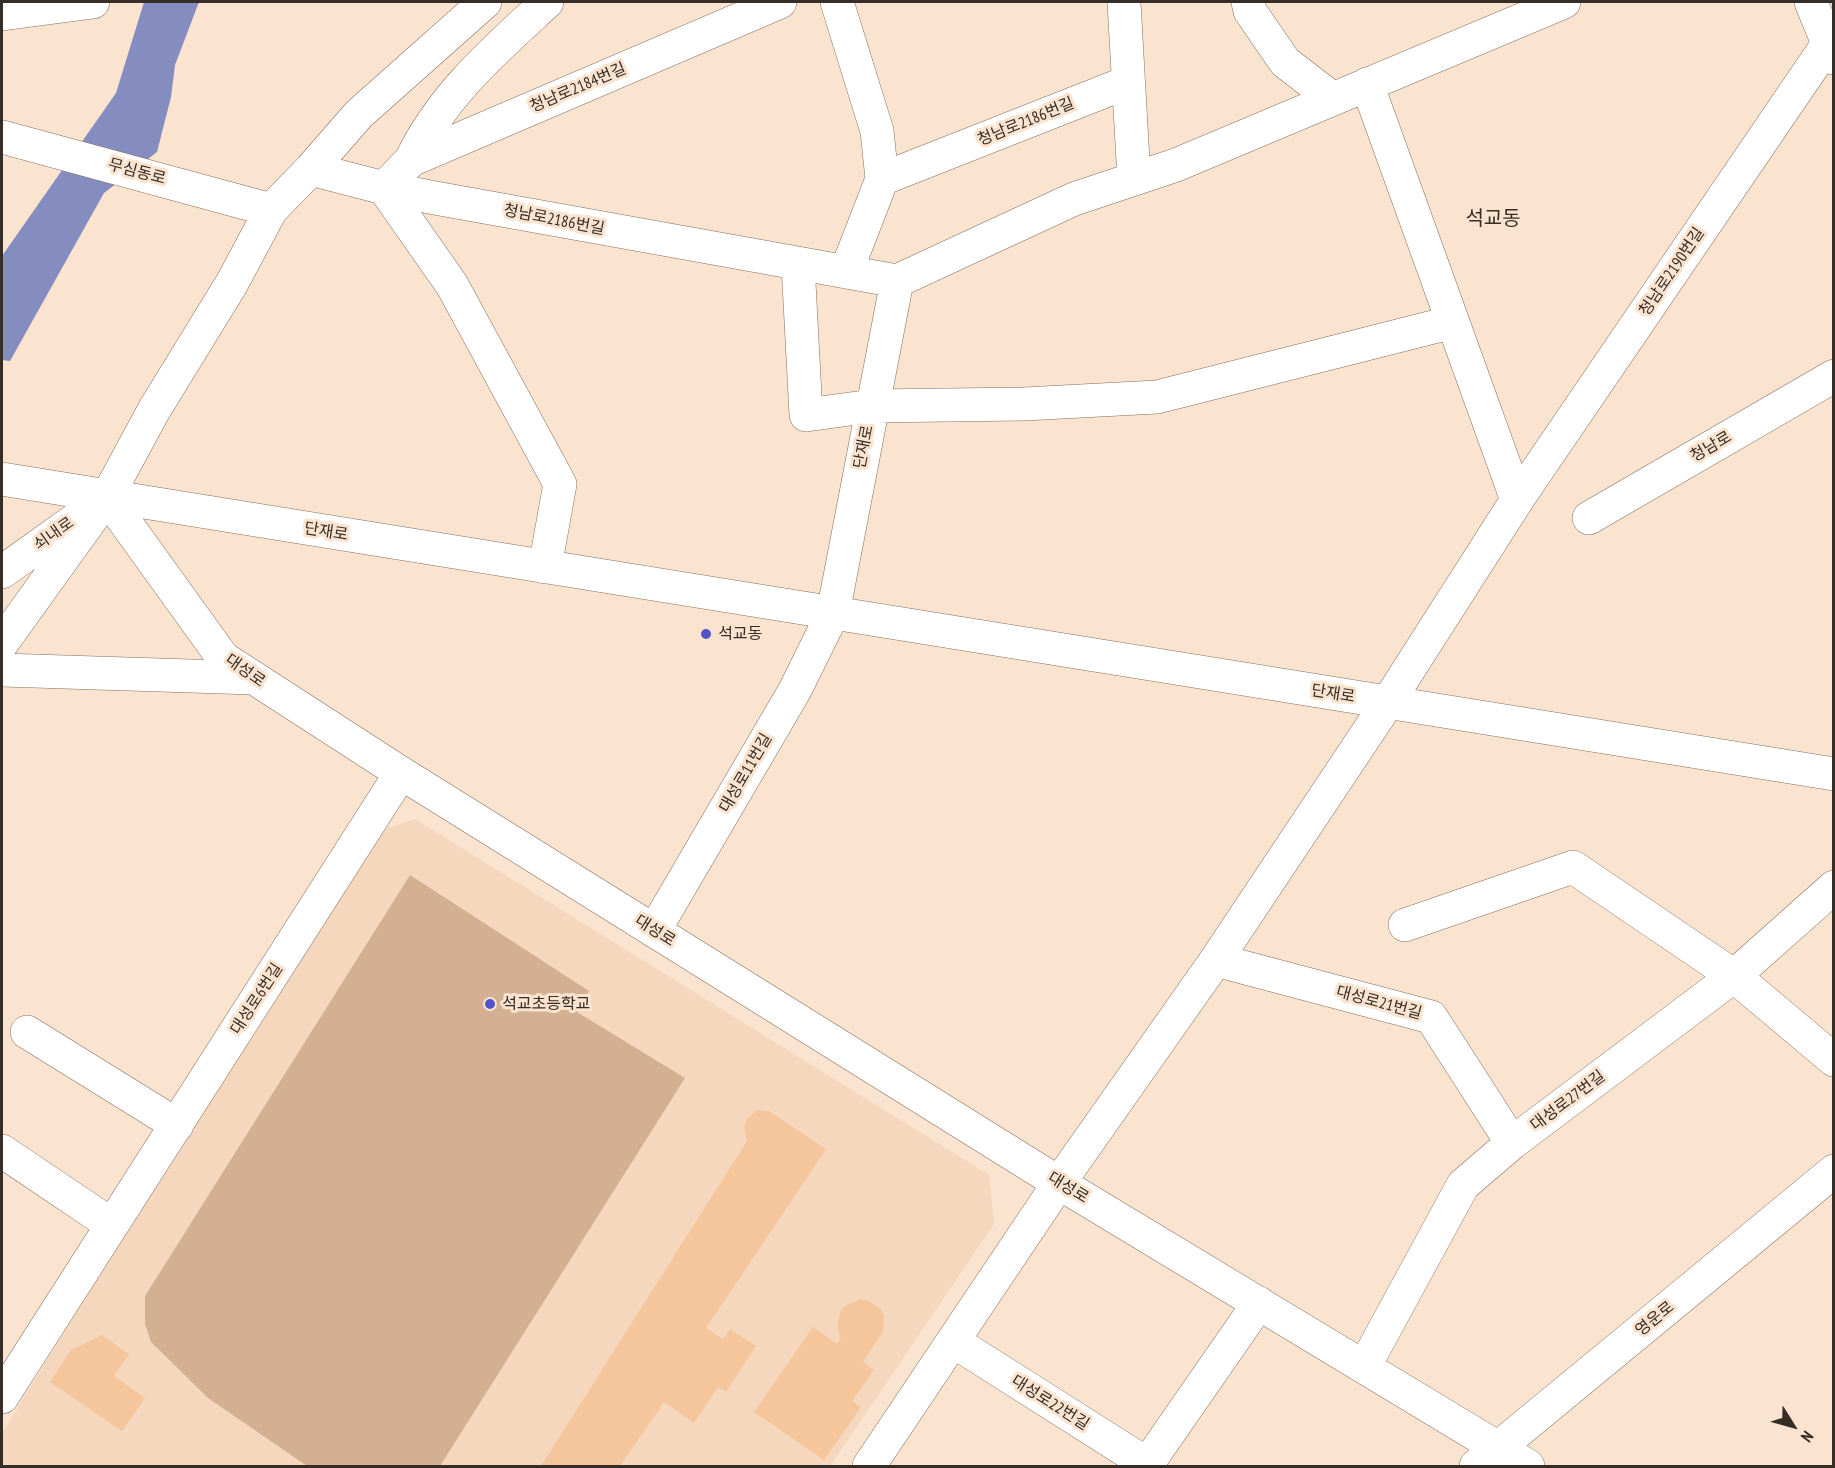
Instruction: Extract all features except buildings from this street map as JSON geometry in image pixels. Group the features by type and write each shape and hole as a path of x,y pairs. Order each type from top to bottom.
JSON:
{"street":[{"path":"2,14 93,2"},
{"path":"2,643 107,497 154,410 232,283 271,210 359,114 485,2"},
{"path":"411,160 424,134 451,95 547,2"},
{"name":"청남로2184번길","path":"384,188 411,160 780,2"},
{"path":"837,2 877,131 882,179 846,272"},
{"path":"1124,2 1134,179"},
{"path":"1248,2 1250,11 1285,62 1333,99"},
{"path":"897,281 1074,199 1176,165 1564,2"},
{"path":"1811,2 1832,46"},
{"name":"청남로2190번길","path":"1388,702 1517,500 1832,46"},
{"name":"청남로2186번길","path":"882,179 1128,82"},
{"path":"1367,84 1517,500"},
{"name":"무심동로","path":"10,139 271,210"},
{"name":"청남로2186번길","path":"311,169 384,188 897,281"},
{"path":"384,188 452,285 560,484 545,567"},
{"path":"798,264 806,415 872,406 1024,404 1157,397 1453,322"},
{"name":"단재로","path":"833,614 897,281"},
{"name":"청남로","path":"1589,518 1833,376"},
{"name":"단재로","path":"2,478 48,488 1833,774"},
{"name":"쇠내로","path":"2,572 107,497"},
{"name":"대성로","path":"107,497 223,658 402,773 1059,1183 1364,1367 1487,1457 1528,1467"},
{"name":"대성로11번길","path":"654,931 795,690 833,614"},
{"path":"2,670 254,678"},
{"path":"869,1467 1059,1183 1216,960 1388,702"},
{"name":"대성로6번길","path":"2,1397 402,773"},
{"path":"1405,925 1573,867 1734,976 1833,1060"},
{"name":"대성로27번길","path":"1364,1367 1463,1185 1512,1143 1734,976 1833,887"},
{"name":"대성로21번길","path":"1216,960 1431,1017 1512,1143"},
{"path":"27,1032 177,1125"},
{"path":"2,1151 112,1225"},
{"name":"영운로","path":"1487,1457 1833,1171"},
{"path":"1147,1465 1259,1304"},
{"name":"대성로22번길","path":"953,1341 1147,1465"}],"shaded area":[{"name":"석교초등학교","path":"415,819 989,1175 994,1224 830,1466 2,1466 2,1433 373,833"},
{"path":"410,875 589,991 577,1012 685,1078 440,1466 307,1466 208,1398 151,1342 145,1324 145,1296"}],"water":[{"path":"144,2 199,2 175,65 171,97 157,152 104,193 10,361 2,360 2,256 116,93"}],"place":[{"name":"석교동","path":"706,634"},
{"name":"석교초등학교","path":"490,1004"}],"district":[{"name":"석교동","path":"1493,219"}]}
